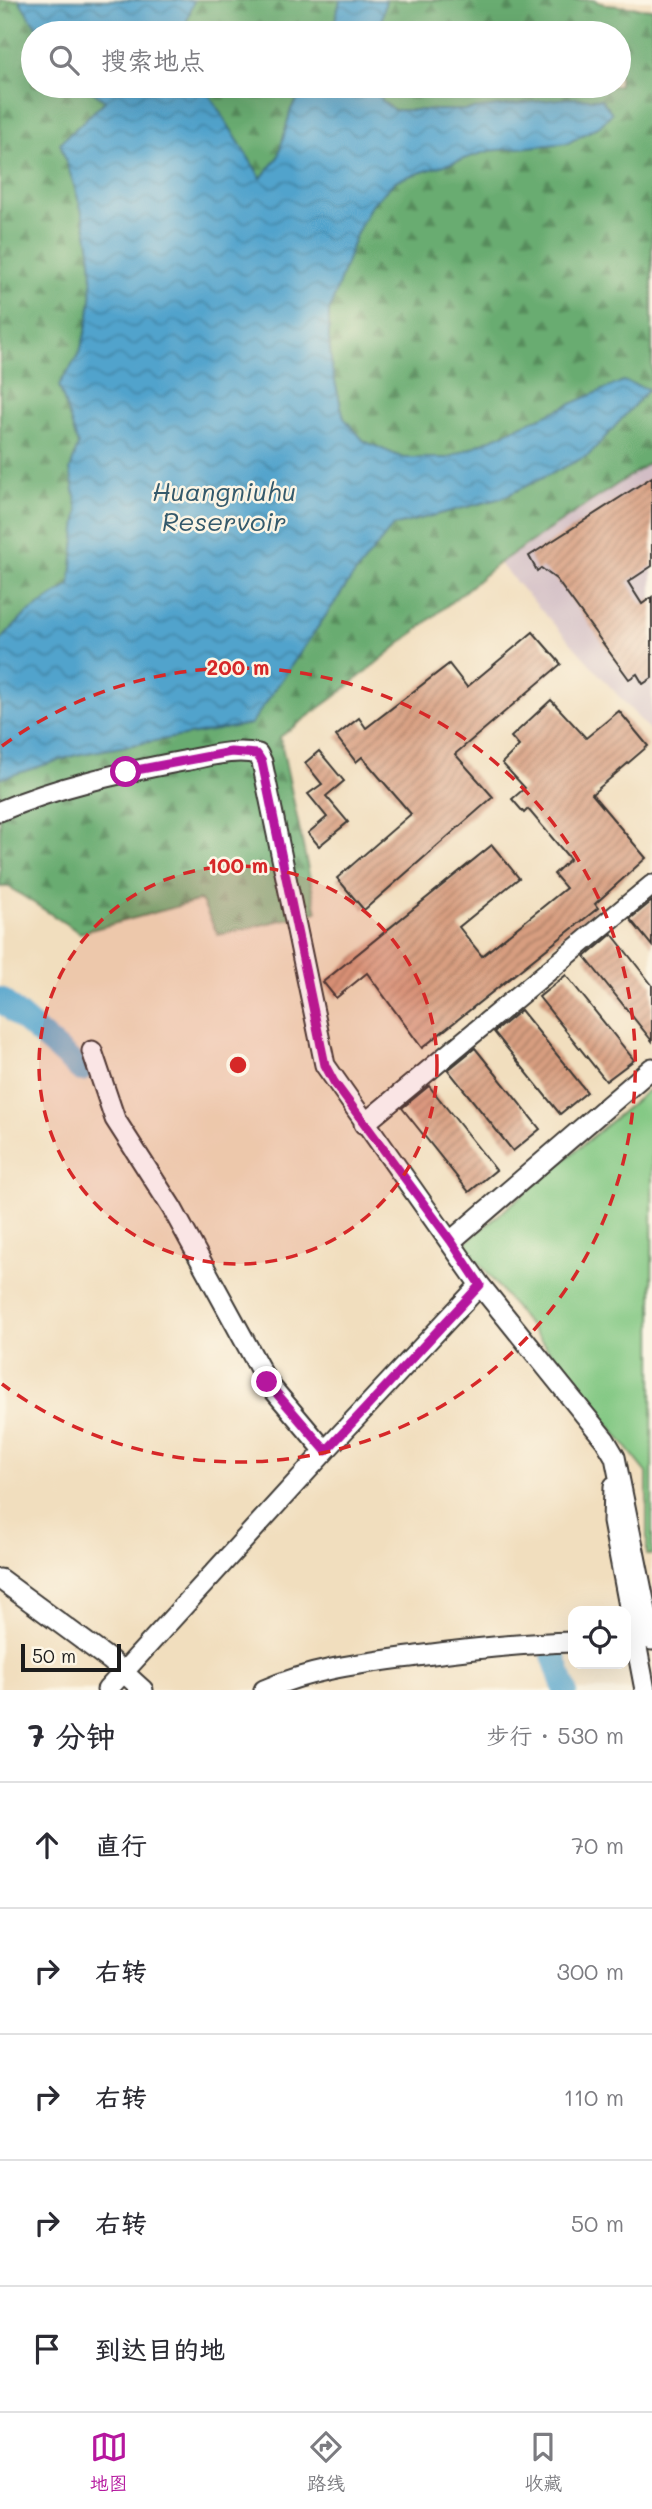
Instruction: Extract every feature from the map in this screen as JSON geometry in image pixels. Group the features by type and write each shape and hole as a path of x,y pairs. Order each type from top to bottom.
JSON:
{"street":[{"path":"0,811 57,788 126,772 231,752 257,754 262,762 325,1065 480,1285 605,1440 615,1457 652,1640"},
{"path":"365,1124 652,884"},
{"path":"92,1051 115,1119 172,1208 267,1382 326,1451"},
{"path":"451,1241 652,1068"},
{"path":"107,1690 480,1285"},
{"path":"615,1457 613,1522 645,1690"},
{"path":"0,1579 124,1672 143,1690"},
{"path":"264,1690 292,1677 349,1665 520,1643 568,1642"}],"shaded area":[{"path":"652,461 652,733 499,563"}],"green space":[{"path":"0,0 593,0 607,5 652,9 652,461 499,563 336,696 280,737 317,912 218,935 201,900 80,933 9,887 0,887"},
{"path":"652,1087 652,1555 647,1555 647,1473 464,1244"}],"water":[{"path":"19,0 194,0 187,21 32,21"},
{"path":"340,0 386,0 382,21 335,21"},
{"name":"Huangniuhu Reservoir","path":"101,98 211,98 261,178 278,157 291,109 299,98 382,98 394,110 464,110 568,98 601,99 612,113 600,126 568,143 489,151 397,180 371,205 356,235 329,312 332,369 344,418 364,441 403,458 448,458 623,381 649,389 589,455 502,498 393,526 351,579 251,724 76,755 0,779 0,641 25,615 70,585 78,511 70,470 78,445 59,385 81,348 92,293 92,268 84,219 60,143 105,101"}],"building":[{"path":"652,477 652,566 628,582 642,604 652,597 652,678 643,684 637,674 629,679 556,579 541,568 537,571 529,556"},
{"path":"533,632 561,664 455,754 493,797 364,910 337,878 411,814 362,757 356,762 336,736 359,718 366,728 449,664 467,687"},
{"path":"551,700 586,738 619,711 648,746 592,794 646,858 595,904 598,908 422,1048 367,973 336,998 323,982 492,845 519,878 459,927 482,956 566,888 554,874 570,859 528,809 524,813 512,799 525,788 502,763 519,746 511,737"},
{"path":"319,751 344,781 326,796 348,822 319,846 308,833 327,817 308,794 322,784 305,763"},
{"path":"652,901 652,946 630,919"},
{"path":"612,934 652,985 652,1041 585,957"},
{"path":"566,975 634,1060 606,1081 539,997"},
{"path":"521,1010 587,1092 560,1114 494,1032"},
{"path":"475,1048 540,1129 513,1151 448,1070"},
{"path":"429,1086 496,1170 469,1192 402,1108"}],"waterway":[{"path":"0,999 81,1070"},
{"path":"553,1655 565,1690"}],"route":[{"path":"126,772 231,752 257,754 262,762 325,1065 334,1082 451,1241 480,1285 326,1451 267,1382"}]}
